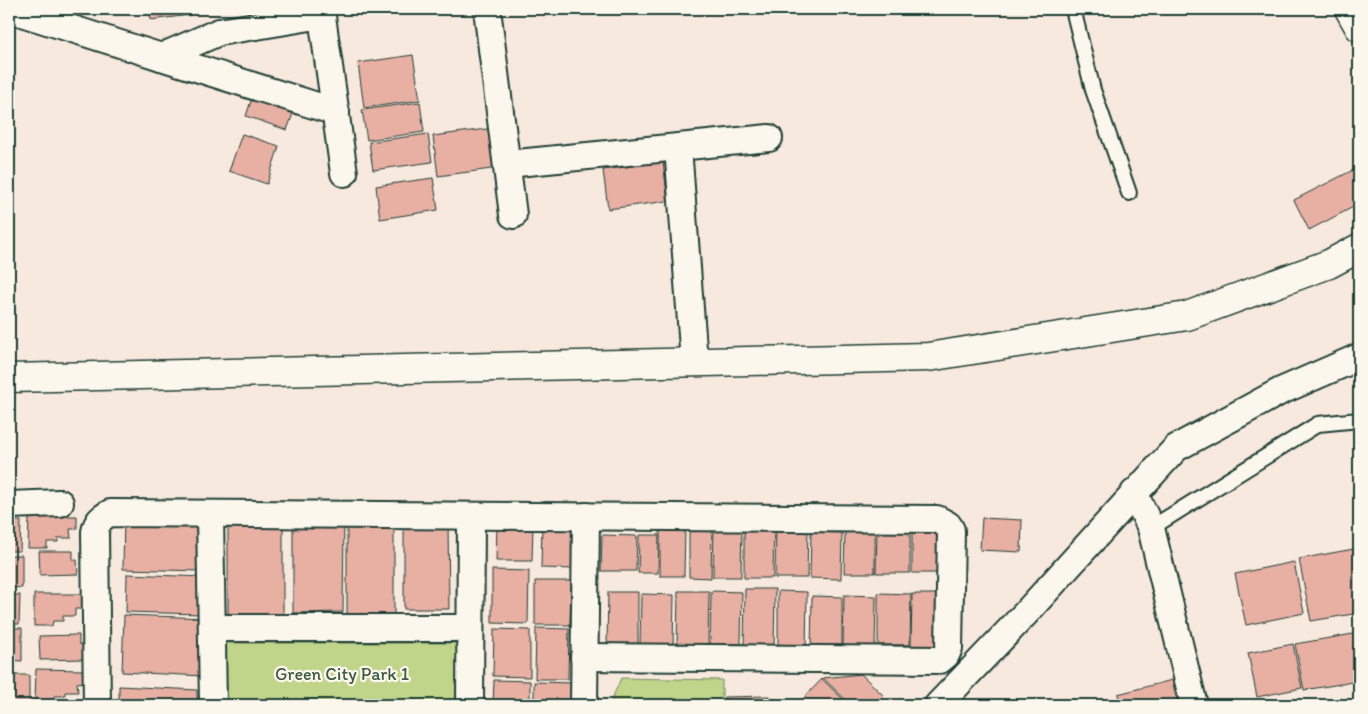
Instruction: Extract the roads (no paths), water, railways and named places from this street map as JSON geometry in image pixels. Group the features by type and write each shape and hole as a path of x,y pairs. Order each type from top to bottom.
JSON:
{"street":[{"path":"9,9 336,112"},
{"path":"488,9 512,215"},
{"path":"1349,9 1359,27"},
{"path":"162,57 219,32 322,12 344,173"},
{"path":"507,164 769,138"},
{"path":"678,147 694,362"},
{"path":"9,378 928,357 1187,316 1328,264 1359,248"},
{"path":"938,705 1025,614 1176,448 1281,391 1359,356"},
{"path":"1134,493 1151,528 1194,705"},
{"path":"9,505 60,503"},
{"path":"97,705 96,524 99,519 110,513 937,519 943,521 951,530 949,648 946,655 940,660 584,657"},
{"path":"210,514 213,705"},
{"path":"470,705 471,516"},
{"path":"584,705 586,516"},
{"path":"212,628 470,628"}],"lane":[{"path":"1073,9 1093,90 1129,193"},
{"path":"1151,528 1318,424 1359,420"}],"park label":[{"name":"Green City Park 1","path":"342,674"}]}
